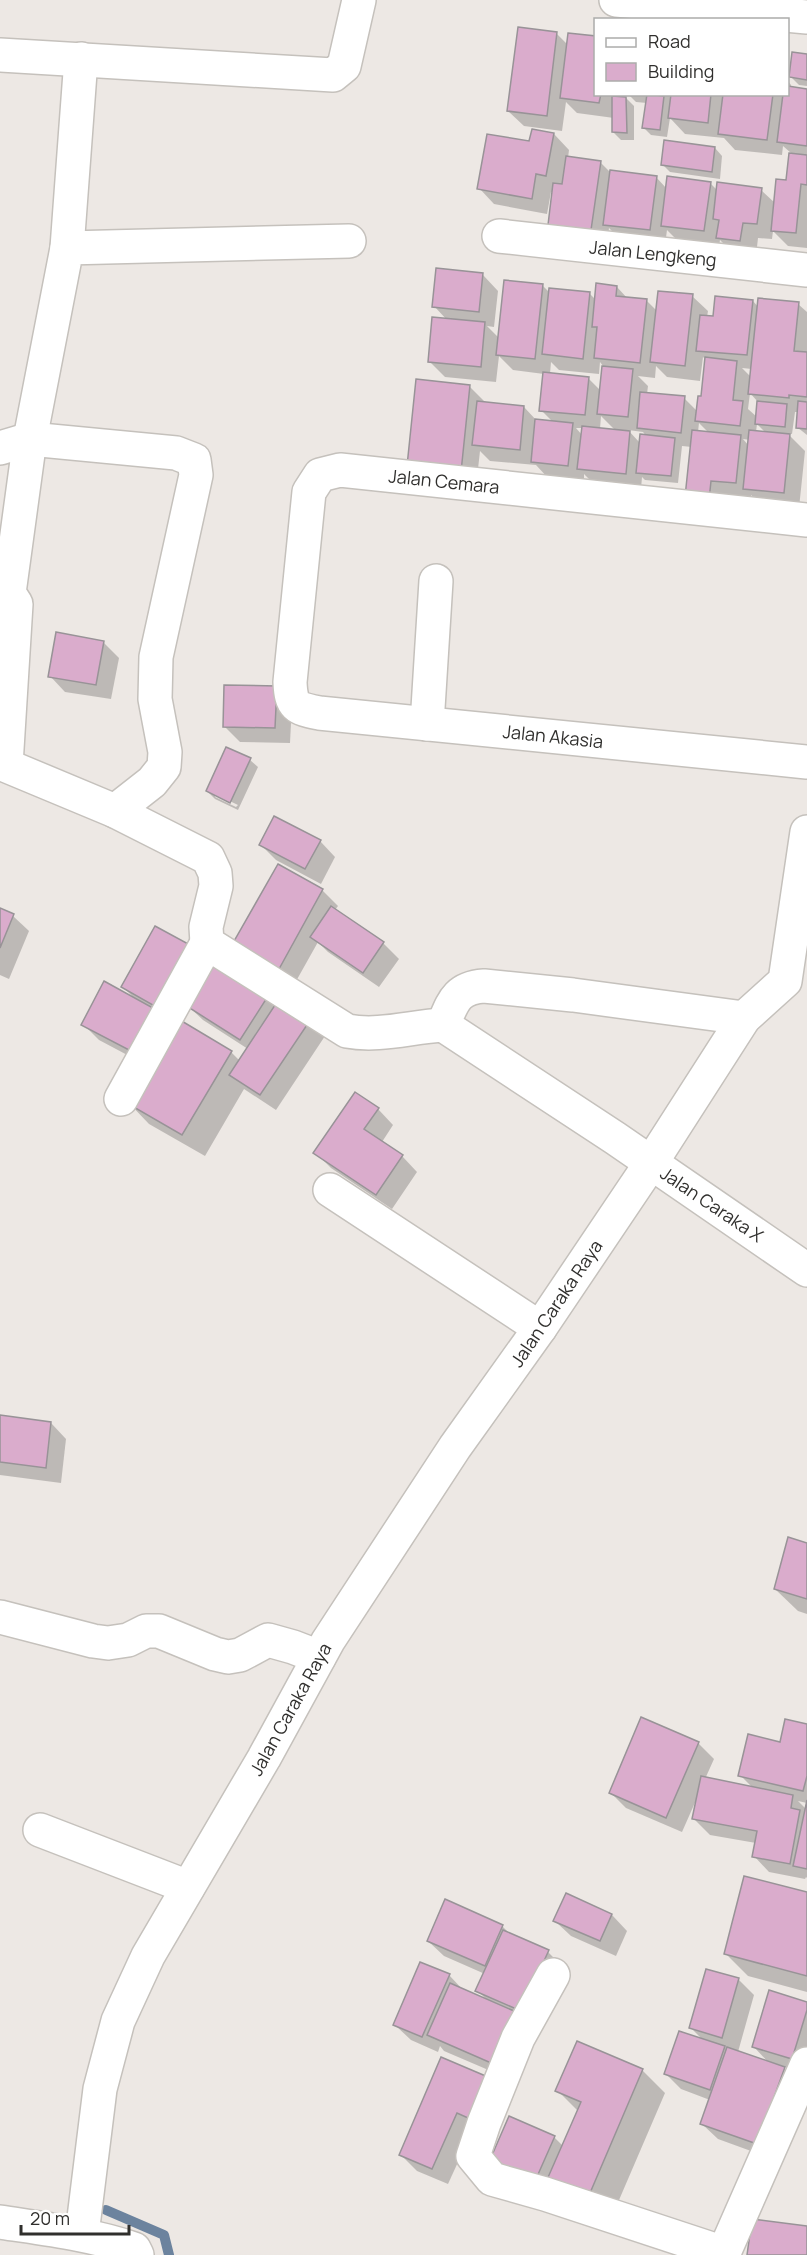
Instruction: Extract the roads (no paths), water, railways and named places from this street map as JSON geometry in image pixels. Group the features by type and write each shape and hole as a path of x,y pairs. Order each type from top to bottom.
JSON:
{"street":[{"path":"0,55 333,75 344,66 359,0"},
{"path":"616,0 807,17"},
{"path":"81,59 67,248 15,443 9,593 16,604 16,615 3,764 116,811 208,858 214,873 216,886 206,927 207,943 121,1099"},
{"name":"Jalan Lengkeng","path":"498,236 807,270"},
{"path":"67,248 349,241"},
{"path":"15,443 176,453 194,460 196,475 156,657 155,699 165,752 164,767 152,782 116,811"},
{"name":"Jalan Cemara","path":"299,708 290,698 290,682 309,492 320,475 340,470 807,520"},
{"path":"428,724 436,581"},
{"name":"Jalan Akasia","path":"299,708 319,713 807,762"},
{"name":"Jalan Caraka Raya","path":"82,2234 100,2089 118,2021 148,1956 264,1758 319,1657 454,1447 540,1328 651,1163 744,1018 796,982 807,832"},
{"path":"207,943 346,1031 365,1035 384,1034 411,1027 443,1025 651,1163"},
{"path":"443,1025 455,998 469,987 484,986 573,995 744,1018"},
{"name":"Jalan Caraka X","path":"651,1163 807,1270"},
{"path":"330,1190 540,1328"},
{"path":"0,1617 93,1641 121,1642 146,1630 159,1631 214,1654 228,1657 240,1655 268,1640 319,1657"},
{"path":"40,1830 188,1887"},
{"path":"553,1975 518,2038 473,2156 492,2179 545,2194 724,2254 807,2064"},
{"path":"0,2222 82,2234 134,2249 137,2255"}],"waterway":[{"path":"106,2210 164,2235 169,2255"}]}
